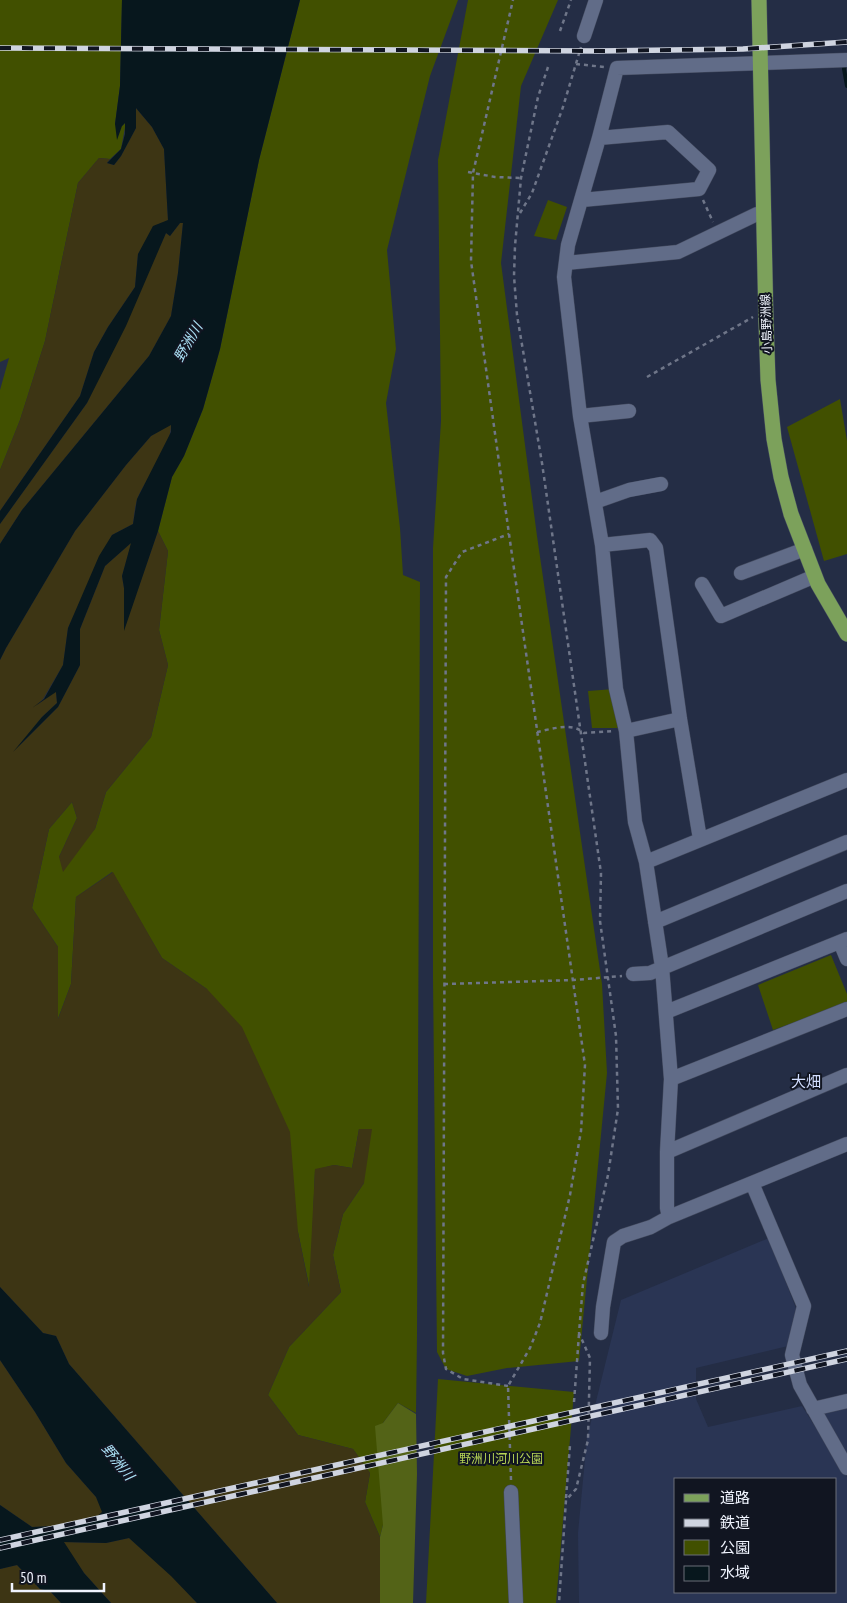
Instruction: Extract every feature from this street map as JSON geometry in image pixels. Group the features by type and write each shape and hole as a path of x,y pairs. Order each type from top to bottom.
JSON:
{"main road":[{"name":"小島野洲線","path":"759,0 768,380 774,439 791,514 815,576 847,634"}],"street":[{"path":"584,36 596,0"},
{"path":"669,1217 667,1208 667,1152 672,1079 662,967 646,862 635,822 626,731 616,689 602,545 580,416 564,277 568,245 617,68 844,60"},
{"path":"582,200 698,189 709,170 668,132 599,138"},
{"path":"566,263 678,252 756,214 764,214"},
{"path":"580,416 629,411"},
{"path":"595,502 629,490 661,484"},
{"path":"602,545 650,540 656,548 680,718 700,839"},
{"path":"741,573 805,549"},
{"path":"702,584 721,616 815,576"},
{"path":"626,731 680,718"},
{"path":"646,862 847,780"},
{"path":"655,922 847,842"},
{"path":"627,975 650,973 847,891"},
{"path":"666,1012 844,941 847,959"},
{"path":"672,1079 847,1009"},
{"path":"667,1152 847,1075"},
{"path":"601,1332 602,1308 614,1242 623,1236 651,1227 669,1217 847,1144"},
{"path":"752,1183 804,1306 792,1355 800,1385 847,1468"},
{"path":"814,1409 847,1401"},
{"path":"511,1492 516,1603"}],"path":[{"path":"511,1492 508,1386 530,1348 540,1323 570,1195 581,1131 585,1065 508,534 471,261 474,173 513,0"},
{"path":"560,31 571,0"},
{"path":"519,214 532,193 563,107 584,36"},
{"path":"576,64 588,66"},
{"path":"548,67 538,97 521,178 515,246 517,315 542,463 601,873 600,920 616,1036"},
{"path":"468,172 521,178"},
{"path":"698,189 718,233"},
{"path":"647,377 758,314"},
{"path":"508,534 462,552 446,577 443,1353 446,1369 463,1379 508,1386"},
{"path":"537,732 569,727 579,728 584,733 626,731"},
{"path":"444,984 574,980 627,975"},
{"path":"574,1402 579,1333"},
{"path":"566,1500 570,1445"}],"shaded area":[{"path":"769,1238 797,1311 788,1346 696,1368 696,1399 708,1427 802,1406 847,1477 847,1603 579,1603 578,1533 587,1438 621,1300"},
{"path":"847,1408 847,1459 823,1418 825,1413"}],"green space":[{"path":"0,0 122,0 120,86 115,124 122,126 126,122 121,149 110,159 99,158 78,183 45,341 20,420 0,470 0,390 9,358 0,362"},
{"path":"300,0 458,0 430,76 387,250 396,349 386,403 400,528 403,575 420,582 417,1336 416,1413 398,1403 383,1423 383,1525 380,1537 365,1502 370,1473 353,1449 298,1435 268,1395 289,1347 341,1292 333,1255 343,1214 364,1183 359,1129 352,1168 334,1165 315,1170 310,1290 298,1232 207,989 162,958 112,872 76,897 71,984 57,1021 58,947 32,908 49,829 72,802 77,818 59,857 95,829 106,792 151,737 168,665 159,630 168,551 158,531 172,477 184,456 203,409 220,349 259,160"},
{"path":"468,0 558,0 521,86 501,263 537,536 602,984 607,1073 579,1361 507,1368 467,1376 446,1369 437,1352 433,979 433,548 441,421 438,160"},
{"path":"548,200 567,207 556,240 534,236"},
{"path":"840,399 847,441 847,554 824,561 787,427"},
{"path":"614,689 619,728 592,728 588,691"},
{"path":"831,955 847,994 847,1004 773,1030 758,985"},
{"name":"野洲川河川公園","path":"438,1379 574,1392 556,1603 426,1603"},
{"path":"398,1403 416,1414 417,1474 413,1603 380,1603 380,1537 383,1525 375,1426 383,1423"}],"sand":[{"path":"135,107 152,127 164,149 168,220 138,254 135,287 94,352 80,396 0,511 0,470 20,420 45,341 78,183 99,158 110,159 107,163 114,165 121,156 136,128"},
{"path":"180,223 183,223 171,316 149,356 22,510 0,544 0,524 87,403 166,233 170,236"},
{"path":"171,424 170,433 163,452 138,497 133,524 112,535 68,628 63,665 43,699 37,705 56,691 57,703 42,717 19,746 58,707 80,665 80,629 105,566 132,542 122,576 124,588 124,629 158,531 168,551 159,630 168,665 151,737 106,792 95,829 63,872 59,857 77,818 72,802 49,829 32,908 58,947 58,1019 71,984 76,897 113,872 162,958 207,989 242,1027 290,1132 298,1232 309,1287 315,1169 334,1165 352,1168 359,1129 372,1129 364,1183 343,1214 333,1255 341,1292 289,1347 268,1395 298,1435 353,1449 370,1473 365,1502 380,1537 380,1603 277,1603 69,1364 56,1336 43,1333 0,1287 0,660 75,531 151,436"},
{"path":"0,1360 66,1463 96,1497 103,1512 92,1521 60,1526 32,1527 0,1505"},
{"path":"129,1538 172,1576 197,1603 111,1603 84,1573 63,1542 106,1543"},
{"path":"17,1565 40,1589 50,1591 61,1603 0,1603 0,1569"}],"water":[{"name":"野洲川","path":"122,0 300,0 259,160 220,349 203,409 184,456 172,477 158,531 124,631 124,588 122,576 131,543 105,566 80,629 80,665 58,707 13,752 42,717 57,703 56,692 32,708 44,699 63,665 68,628 99,556 112,535 133,524 137,499 171,432 171,425 151,436 75,531 0,660 0,544 22,510 149,356 171,316 183,223 180,223 170,236 166,233 126,326 87,403 0,524 0,511 80,396 94,352 135,287 138,254 153,226 168,220 164,149 152,127 136,108 136,128 114,165 107,163 121,149 125,134 125,123 117,140 115,124 120,86"},
{"name":"野洲川","path":"0,1287 43,1333 56,1336 69,1364 277,1603 197,1603 171,1576 129,1538 106,1543 64,1542 84,1573 111,1603 61,1603 50,1591 40,1589 17,1565 0,1569 0,1505 32,1527 60,1526 92,1521 102,1512 96,1497 66,1463 0,1360"}],"waterway":[{"path":"845,64 847,86"}],"railway":[{"path":"0,48 598,51 743,49 847,42"},
{"path":"0,1540 847,1351"},
{"path":"0,1548 847,1359"}],"district":[{"name":"大畑","path":"806,1081"}]}
